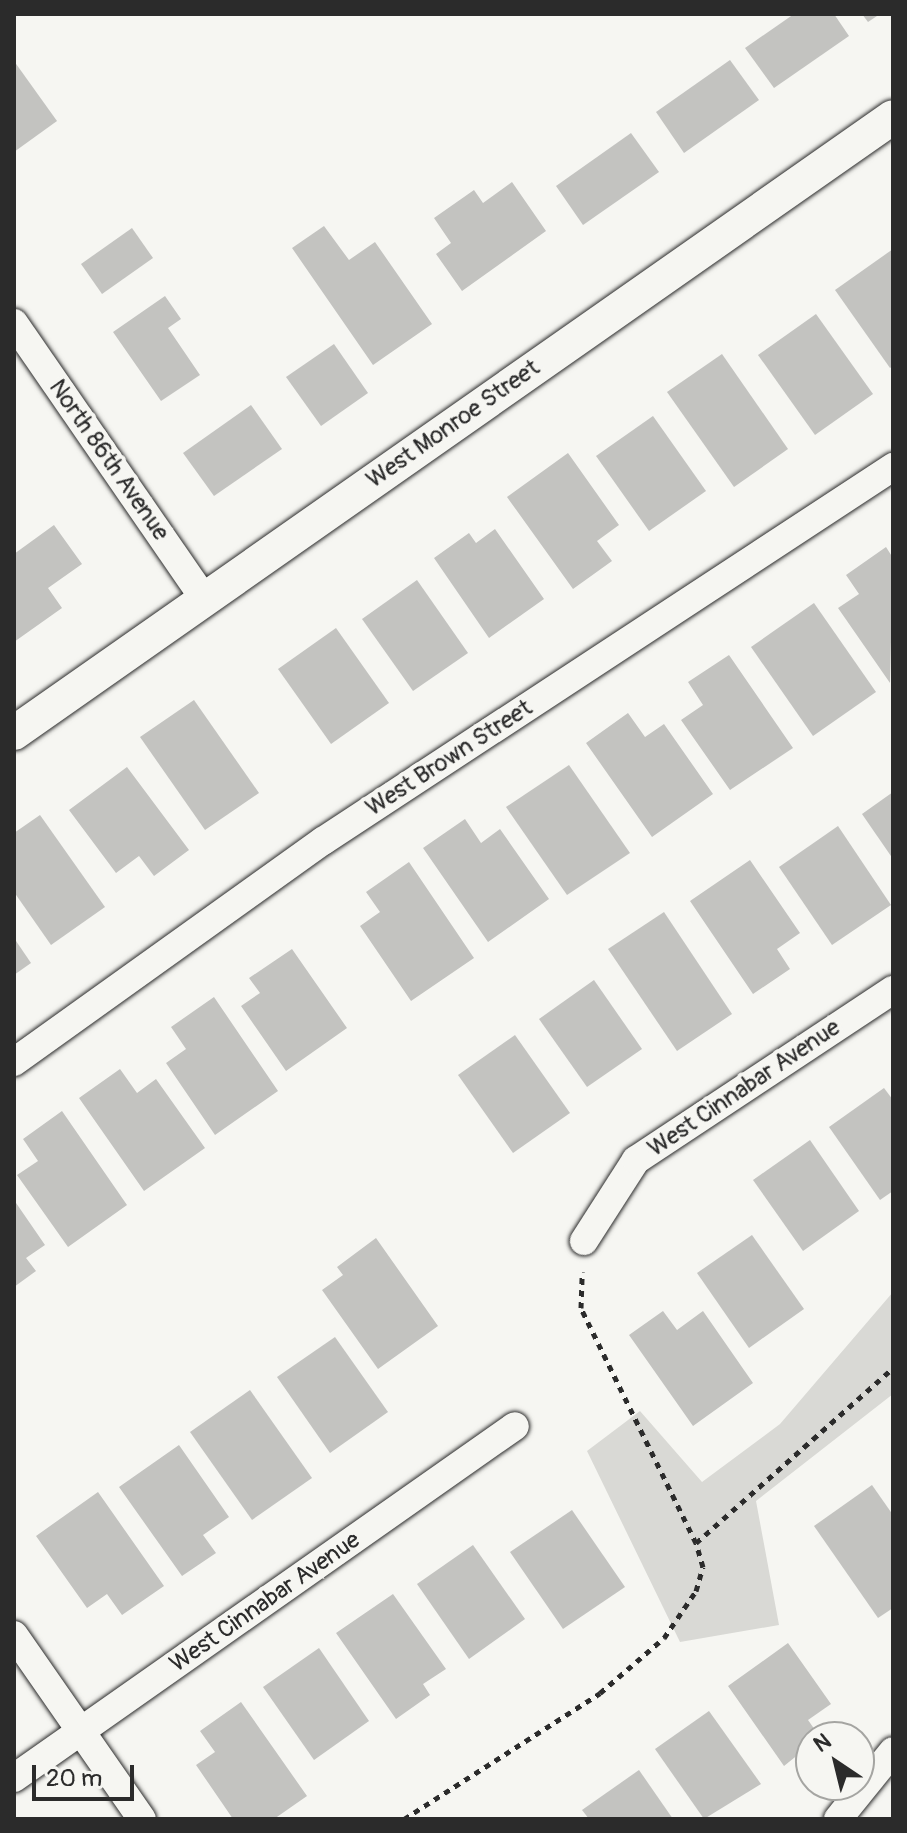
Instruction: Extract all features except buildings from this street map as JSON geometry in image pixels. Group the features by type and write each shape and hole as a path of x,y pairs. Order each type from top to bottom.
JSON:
{"street":[{"name":"West Monroe Street","path":"14,733 893,117"},
{"name":"North 86th Avenue","path":"14,323 204,598"},
{"name":"West Brown Street","path":"14,1062 323,841 893,467"},
{"name":"West Cinnabar Avenue","path":"584,1241 636,1160 893,990"},
{"name":"West Cinnabar Avenue","path":"14,1778 515,1426"},
{"path":"14,1635 142,1819"},
{"path":"838,1819 893,1751"}],"path":[{"path":"404,1819 646,1657 696,1591 703,1567 696,1543 581,1308 584,1241"},
{"path":"696,1543 893,1368"}],"shaded area":[{"path":"893,1292 893,1394 756,1501 779,1625 680,1642 587,1451 640,1411 702,1482 780,1424"}]}
